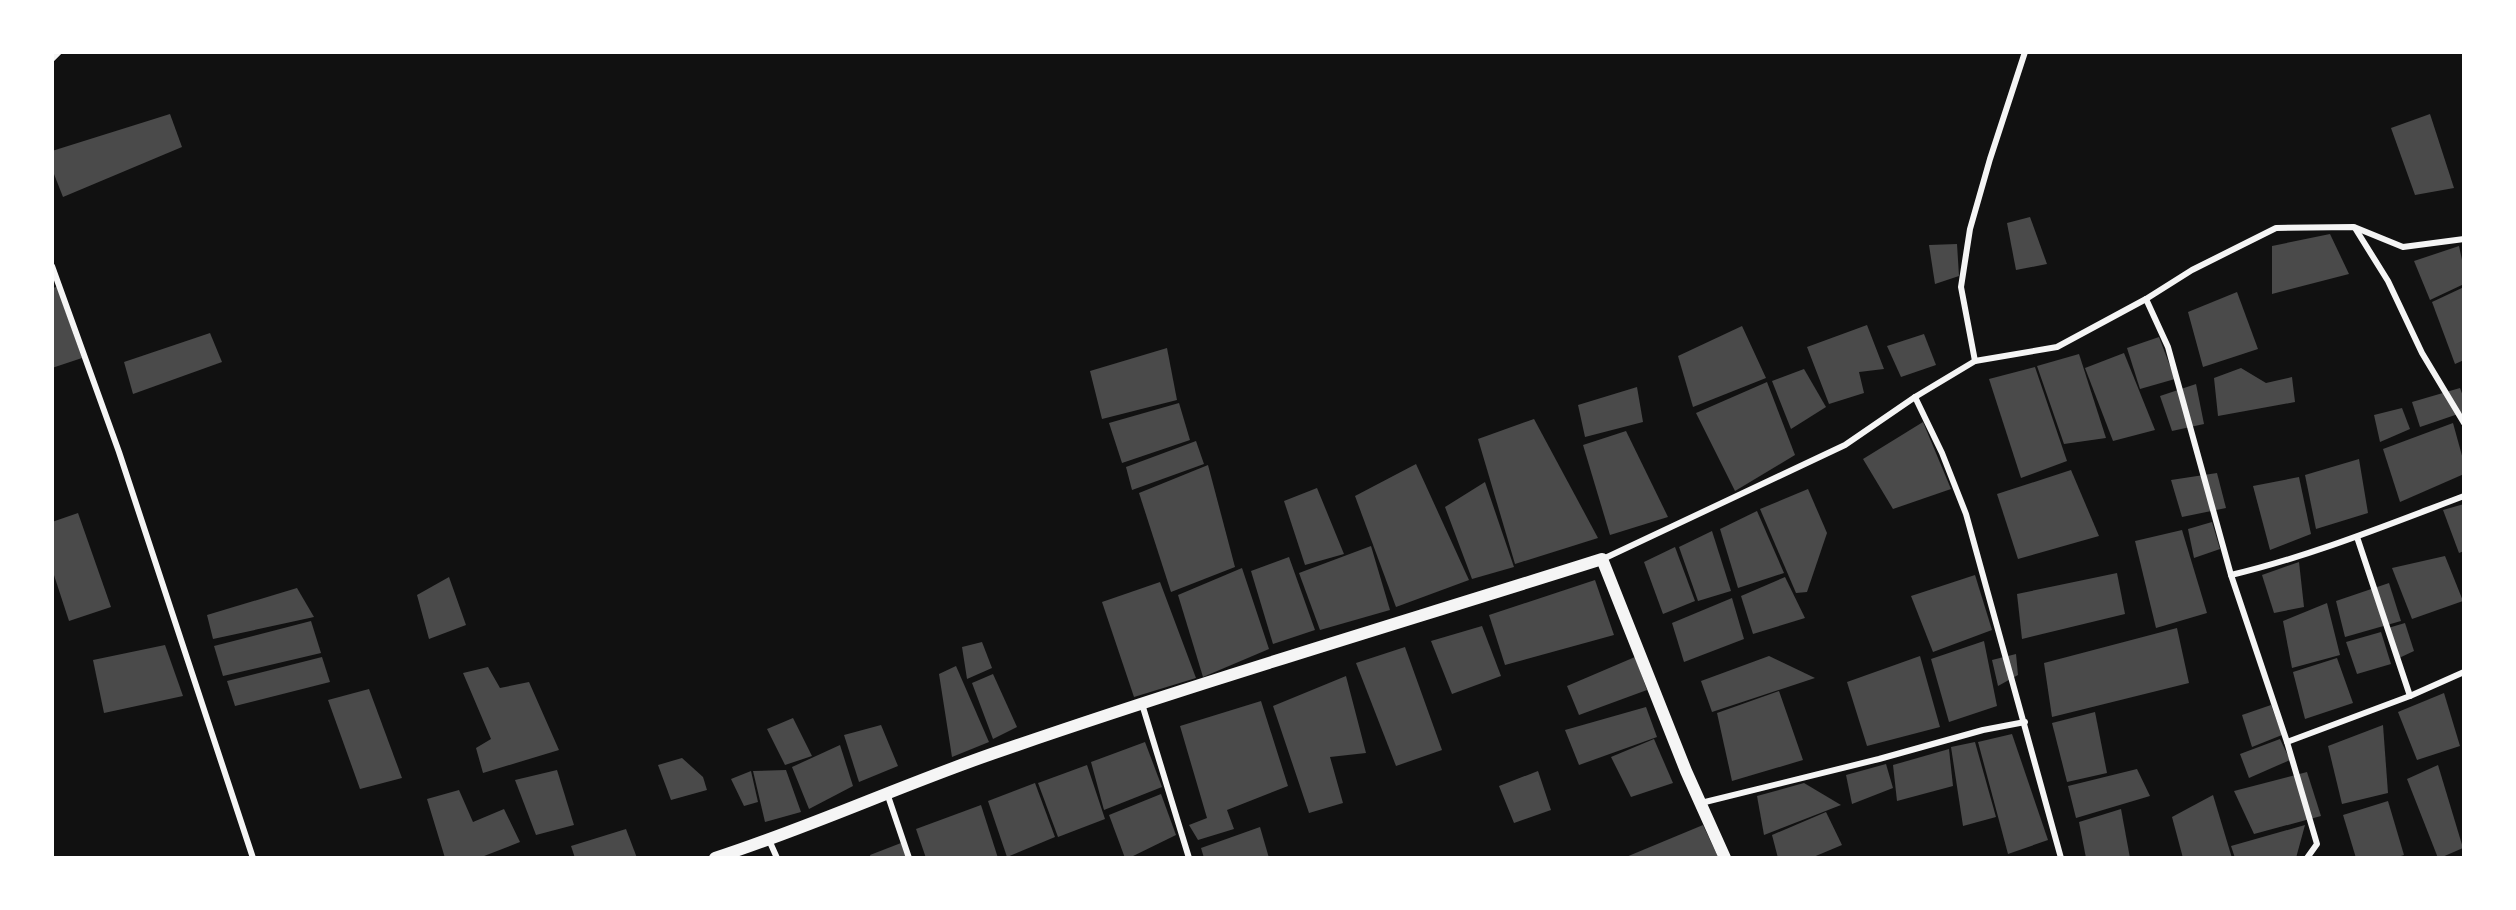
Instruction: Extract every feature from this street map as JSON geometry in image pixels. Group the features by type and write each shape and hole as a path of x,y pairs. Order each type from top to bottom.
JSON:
{"main road":[{"path":"716,858 769,840 1003,750 1142,703 1602,560 1700,803 1725,858"}],"street":[{"path":"52,59 60,52"},
{"path":"1975,361 1961,287 1970,229 2025,52"},
{"path":"2354,227 2388,281 2422,352 2463,423"},
{"path":"1602,560 1845,446 1915,397 1975,361 2057,347 2146,299 2192,270 2277,228 2354,227 2403,247 2463,238"},
{"path":"52,266 118,452 253,858"},
{"path":"2146,299 2168,347 2231,575 2287,742 2317,844 2307,858"},
{"path":"1915,397 1942,453 1966,513 2061,858"},
{"path":"2231,575 2269,566 2357,537 2463,496"},
{"path":"2357,537 2410,696"},
{"path":"2287,742 2410,696 2463,672"},
{"path":"1142,703 1189,858"},
{"path":"1700,803 1879,759 1983,730 2025,722"},
{"path":"887,793 909,858"},
{"path":"769,840 777,858"}],"building":[{"path":"170,114 182,147 63,197 52,169 52,151"},
{"path":"2430,114 2454,188 2415,195 2391,128"},
{"path":"2030,217 2047,264 2016,270 2007,223"},
{"path":"2330,234 2349,274 2272,294 2272,246"},
{"path":"1957,244 1959,276 1935,284 1929,245"},
{"path":"2459,246 2464,269 2464,284 2430,300 2414,261"},
{"path":"57,287 82,358 52,368 52,288"},
{"path":"2464,287 2464,360 2455,364 2432,302"},
{"path":"2237,292 2258,349 2203,367 2188,312"},
{"path":"1867,325 1884,369 1859,372 1864,393 1829,404 1807,347"},
{"path":"1742,326 1766,378 1693,407 1678,356"},
{"path":"210,333 222,362 133,394 124,362"},
{"path":"1924,334 1936,365 1901,377 1887,346"},
{"path":"2159,337 2175,379 2140,389 2127,348"},
{"path":"1167,348 1177,400 1102,419 1090,371"},
{"path":"2124,353 2155,430 2113,441 2085,368"},
{"path":"2079,354 2106,438 2064,444 2037,366"},
{"path":"2035,367 2067,461 2021,478 1989,379"},
{"path":"2241,368 2266,383 2292,377 2295,402 2218,416 2214,378"},
{"path":"1804,369 1826,407 1791,429 1772,381"},
{"path":"1767,382 1795,455 1735,491 1696,413"},
{"path":"2196,384 2204,424 2172,431 2160,396"},
{"path":"1637,387 1643,422 1585,437 1578,405"},
{"path":"2460,388 2464,399 2464,412 2420,427 2412,402"},
{"path":"1179,403 1190,440 1122,463 1109,423"},
{"path":"2402,408 2410,429 2380,442 2374,415"},
{"path":"1534,419 1598,538 1515,564 1478,439"},
{"path":"1923,422 1951,489 1893,509 1863,459"},
{"path":"2453,423 2464,463 2464,474 2400,502 2383,449"},
{"path":"1626,431 1668,517 1610,535 1583,445"},
{"path":"1196,441 1204,464 1132,490 1126,467"},
{"path":"2359,459 2368,513 2316,529 2305,475"},
{"path":"1416,464 1469,580 1396,607 1355,496"},
{"path":"1208,465 1235,567 1171,592 1139,493"},
{"path":"2071,470 2099,536 2018,559 1997,494"},
{"path":"2217,473 2226,508 2182,517 2171,480"},
{"path":"2299,477 2311,534 2270,550 2253,486"},
{"path":"1485,482 1514,567 1472,579 1445,507"},
{"path":"1317,488 1344,554 1305,565 1284,501"},
{"path":"1808,489 1827,533 1807,592 1796,593 1760,509"},
{"path":"2464,504 2464,551 2459,553 2443,510"},
{"path":"1757,511 1784,573 1738,588 1720,529"},
{"path":"78,513 111,607 69,621 52,569 52,522"},
{"path":"2212,522 2220,549 2194,558 2188,529"},
{"path":"2182,530 2207,613 2156,628 2135,541"},
{"path":"1712,531 1731,591 1698,601 1679,547"},
{"path":"1371,546 1390,610 1320,630 1299,573"},
{"path":"1675,547 1695,601 1663,614 1644,562"},
{"path":"2445,556 2463,601 2412,619 2392,568"},
{"path":"1289,557 1315,630 1273,644 1251,571"},
{"path":"2299,562 2304,607 2274,613 2262,575"},
{"path":"1242,568 1269,649 1203,677 1178,595"},
{"path":"2117,573 2125,614 2022,639 2017,594"},
{"path":"1975,575 1992,630 1933,652 1911,596"},
{"path":"449,577 466,625 429,639 417,595"},
{"path":"1785,577 1805,618 1753,634 1741,596"},
{"path":"1595,580 1614,635 1505,665 1489,615"},
{"path":"1160,582 1196,678 1134,697 1102,602"},
{"path":"2389,583 2401,621 2345,637 2336,601"},
{"path":"297,588 314,617 213,639 207,615"},
{"path":"1732,598 1744,639 1684,662 1672,623"},
{"path":"2327,603 2340,655 2292,668 2283,621"},
{"path":"311,621 321,653 223,676 214,646"},
{"path":"2405,623 2414,651 2399,658 2388,628"},
{"path":"1482,626 1501,676 1452,694 1431,641"},
{"path":"2177,628 2189,683 2052,717 2044,663"},
{"path":"2381,632 2391,664 2357,674 2346,642"},
{"path":"1984,641 1997,706 1949,722 1931,659"},
{"path":"982,642 992,668 967,679 962,647"},
{"path":"165,645 183,696 104,713 93,660"},
{"path":"1405,647 1442,750 1396,766 1356,663"},
{"path":"2016,654 2018,675 1998,686 1992,660"},
{"path":"1769,656 1815,678 1712,712 1701,681"},
{"path":"1920,656 1940,727 1867,746 1847,682"},
{"path":"322,657 330,682 235,706 227,681"},
{"path":"1635,657 1647,690 1579,715 1567,686"},
{"path":"2337,658 2353,703 2305,719 2293,672"},
{"path":"956,666 989,742 952,757 939,674"},
{"path":"488,667 500,688 529,682 559,750 483,773 476,748 491,739 463,673"},
{"path":"993,674 1017,727 993,739 972,683"},
{"path":"1346,676 1366,753 1330,757 1343,803 1309,813 1273,706"},
{"path":"369,689 402,778 360,789 328,700"},
{"path":"1779,691 1803,760 1732,781 1717,713"},
{"path":"2444,693 2460,746 2417,760 2398,712"},
{"path":"1261,701 1288,786 1227,810 1234,829 1198,840 1189,825 1207,818 1180,726"},
{"path":"2271,705 2282,735 2252,747 2242,715"},
{"path":"1646,707 1657,737 1579,765 1565,730"},
{"path":"2095,712 2107,773 2067,782 2052,723"},
{"path":"793,718 812,756 785,765 767,729"},
{"path":"881,725 898,766 859,782 844,735"},
{"path":"2383,725 2388,793 2342,804 2328,746"},
{"path":"2012,734 2048,840 2008,854 1978,742"},
{"path":"1654,739 1673,783 1631,797 1611,757"},
{"path":"2280,739 2290,760 2249,778 2240,754"},
{"path":"1145,742 1162,787 1104,810 1091,762"},
{"path":"1975,742 1996,817 1963,826 1951,747"},
{"path":"840,745 853,786 809,809 792,767"},
{"path":"1949,749 1953,786 1897,801 1893,765"},
{"path":"682,758 703,777 707,790 671,800 658,765"},
{"path":"1886,764 1893,788 1852,804 1846,775"},
{"path":"1087,765 1105,819 1058,837 1038,783"},
{"path":"2438,765 2463,848 2440,858 2438,858 2407,779"},
{"path":"2137,769 2150,796 2076,818 2068,786"},
{"path":"557,770 574,825 536,835 515,780"},
{"path":"786,770 801,812 765,822 753,771"},
{"path":"751,771 758,802 744,806 731,779"},
{"path":"1538,771 1551,810 1514,823 1499,786"},
{"path":"2307,772 2321,816 2254,834 2234,791"},
{"path":"1035,783 1055,837 1007,857 988,801"},
{"path":"1804,783 1841,805 1764,835 1757,796"},
{"path":"459,790 473,822 504,809 520,842 479,858 445,858 427,799"},
{"path":"1161,794 1176,835 1125,858 1109,815"},
{"path":"2213,795 2232,858 2183,858 2172,817"},
{"path":"2388,801 2404,855 2395,858 2356,858 2343,815"},
{"path":"981,805 998,858 926,858 916,829"},
{"path":"2121,809 2130,858 2086,858 2079,822"},
{"path":"1826,812 1842,845 1811,858 1778,858 1772,835"},
{"path":"1703,825 1718,857 1626,857"},
{"path":"2305,825 2296,858 2235,858 2231,846"},
{"path":"1260,827 1269,858 1204,858 1201,848"},
{"path":"626,829 637,858 575,858 571,846"},
{"path":"901,843 906,858 871,858 870,855"}]}
